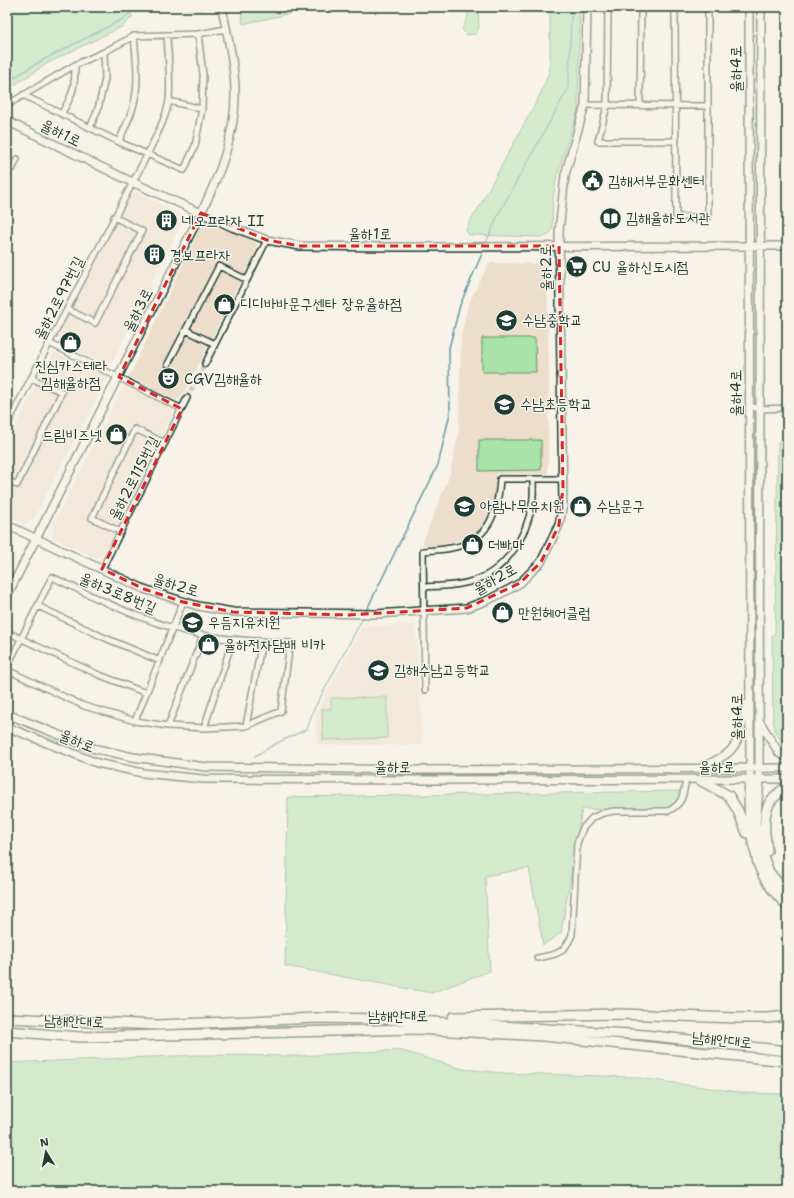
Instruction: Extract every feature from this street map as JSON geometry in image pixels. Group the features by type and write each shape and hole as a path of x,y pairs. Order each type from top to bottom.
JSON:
{"highway":[{"path":"700,780 729,796 738,811 746,830 750,852 770,886 787,906"},
{"path":"755,780 748,799 749,822 751,836 760,868"},
{"path":"755,780 755,823 761,851 769,872 787,894"},
{"path":"769,872 764,829 766,814 769,803 787,786"},
{"path":"384,1019 619,1014 730,1018 768,1018 787,1016"},
{"name":"남해안대로","path":"7,1018 158,1025 316,1018 384,1019 645,1035 787,1051"},
{"name":"남해안대로","path":"7,1031 80,1037 416,1029 542,1036 787,1061"}],"main road":[{"name":"율하3로","path":"7,596 201,213 224,159 232,126 235,93 231,55 222,7"},
{"name":"율하2로","path":"7,524 144,589 183,602 233,612 349,615 467,608 488,600 520,583 540,562 559,525 563,504 559,246 565,175 585,105 587,7"},
{"name":"율하4로","path":"749,7 750,768 755,780"},
{"name":"율하4로","path":"755,780 759,768 760,721 761,7"},
{"name":"율하1로","path":"7,121 132,182 232,227 267,240 300,246 787,246"},
{"path":"701,768 730,752 736,742 741,727 750,692"},
{"name":"율하로","path":"7,714 92,748 133,757 206,767 416,770 759,768"},
{"path":"760,721 779,753 787,757"},
{"name":"율하로","path":"7,727 96,763 143,773 203,779 787,779"},
{"path":"759,768 787,768"}],"street":[{"path":"674,8 676,141 676,217 708,217 708,7 608,7 607,106 598,141 676,141"},
{"path":"640,106 641,8"},
{"path":"7,106 23,94 75,65 134,36 198,34 225,25"},
{"path":"23,94 119,142 184,170 195,146 202,109 203,74 198,34"},
{"path":"119,142 133,108 137,90 134,36"},
{"name":"율하2로97번길","path":"7,425 147,155 162,122 168,101 169,68 167,36"},
{"path":"90,128 98,109 105,79 104,52"},
{"path":"62,113 72,94 75,80 75,65"},
{"path":"168,101 202,109"},
{"path":"585,105 708,106"},
{"path":"12,168 17,160"},
{"path":"67,309 95,323 142,231 114,217"},
{"path":"205,364 267,240"},
{"path":"168,364 219,266 247,280"},
{"path":"186,330 215,344"},
{"path":"49,343 182,409"},
{"path":"7,480 17,485 62,392 32,378"},
{"name":"율하2로115번길","path":"102,569 187,398"},
{"path":"749,406 760,409 787,408"},
{"path":"121,532 92,518 135,428 165,443"},
{"path":"425,690 423,551 451,548 462,545 473,540 482,533 493,517 498,500 500,479 563,479"},
{"path":"424,587 458,584 477,579 494,570 507,559 520,540 529,520 533,502 533,479"},
{"name":"율하3로8번길","path":"7,667 52,577 122,610 173,629"},
{"path":"135,721 183,602"},
{"path":"38,606 103,637 160,661"},
{"path":"7,670 84,706 135,721 168,726 204,728 246,726 281,711 290,642 233,640 203,636 173,629"},
{"path":"7,632 97,674 146,693"},
{"path":"168,726 203,636"},
{"path":"204,728 233,640"},
{"path":"246,726 262,641"},
{"path":"537,958 559,953 568,944 572,935 577,843 582,828 592,818 603,813 614,811 668,811 682,800 686,780"}],"highlighted area":[{"path":"201,213 267,240 300,246 559,246 563,488 559,525 541,562 520,583 467,608 349,615 233,612 183,602 144,589 102,569 182,409 119,377"}],"shaded area":[{"path":"132,192 185,216 113,360 107,364 59,344 57,337"},
{"path":"206,225 232,232 253,240 256,243 257,249 184,393 177,401 129,377 200,228"},
{"path":"489,263 547,264 549,377 548,474 496,474 495,499 487,522 476,533 468,538 442,545 426,546 422,544 450,474 459,431 461,335 468,305"},
{"path":"54,352 108,377 34,518 25,524 7,516 7,441"},
{"path":"124,385 174,410 111,542 102,556 95,558 53,537 52,526"},
{"name":"김해수남고등학교","path":"415,624 423,745 317,745 316,713 362,627"}],"green space":[{"path":"7,7 119,7 133,16 123,26 48,63 7,90"},
{"path":"241,7 319,7 243,24"},
{"path":"469,7 478,8 479,27 476,34 467,35 462,29 467,19"},
{"path":"550,7 580,7 578,110 557,176 553,198 552,229 549,235 543,237 469,235 466,230 470,221 540,95 550,70"},
{"path":"482,338 535,338 536,372 482,372"},
{"path":"479,440 541,440 541,470 479,471"},
{"path":"787,440 787,748 776,734 773,721 772,636 775,632 778,442"},
{"path":"387,697 387,738 323,740 322,709 331,709 331,698"},
{"path":"684,791 682,800 668,811 582,809 561,933 543,945 529,868 485,876 490,971 431,993 285,966 288,797"},
{"path":"399,1050 463,1069 503,1073 633,1077 744,1093 787,1094 787,1191 7,1191 7,1063 198,1055 300,1056"}],"waterway":[{"path":"7,82 41,61 121,20 139,7"},
{"path":"179,7 200,10 215,7"},
{"path":"485,245 499,213 568,89 571,7"},
{"path":"366,611 438,465 450,413 449,348 460,305 484,249"},
{"path":"255,756 277,743 307,729 313,711 364,616"}],"tunnel":[{"path":"187,398 205,364"}],"place":[{"name":"김해서부문화센터","path":"593,181"},
{"name":"김해율하도서관","path":"610,218"},
{"name":"네오프라자 II","path":"167,221"},
{"name":"경보프라자","path":"154,255"},
{"name":"CU 율하신도시점","path":"576,267"},
{"name":"디디바바문구센타 장유율하점","path":"224,304"},
{"name":"수남중학교","path":"506,320"},
{"name":"진심카스테라 김해율하점","path":"71,343"},
{"name":"CGV김해율하","path":"168,379"},
{"name":"수남초등학교","path":"504,404"},
{"name":"드림비즈넷","path":"117,435"},
{"name":"아람나무유치원","path":"464,506"},
{"name":"수남문구","path":"581,506"},
{"name":"더빠마","path":"473,545"},
{"name":"만원헤어클럽","path":"502,613"},
{"name":"우듬지유치원","path":"193,622"},
{"name":"율하전자담배 비카","path":"209,645"},
{"name":"김해수남고등학교","path":"379,670"}]}
